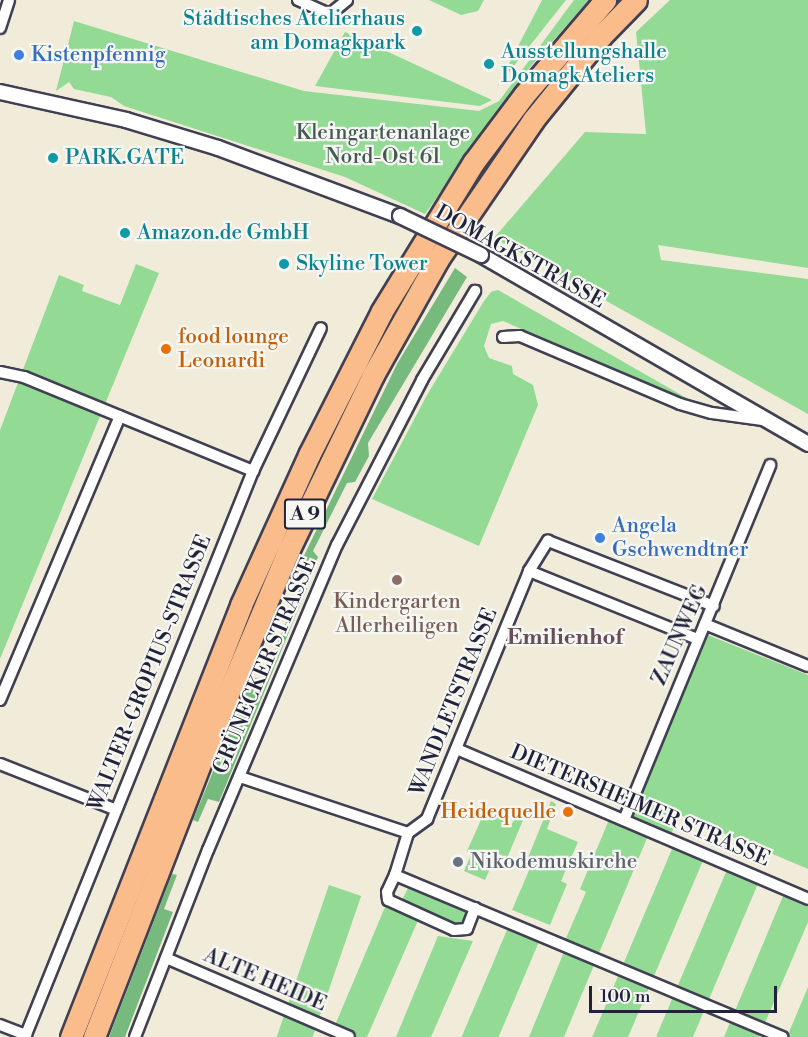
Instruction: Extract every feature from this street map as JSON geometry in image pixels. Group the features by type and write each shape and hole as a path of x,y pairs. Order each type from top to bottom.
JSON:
{"highway":[{"name":"A 9","path":"71,1037 241,605 309,455 382,311 473,163 524,95 605,0"},
{"name":"A 9","path":"94,1037 215,725 288,551 373,375 438,259 533,120 601,36 636,0"}],"street":[{"path":"0,28 9,0"},
{"path":"298,0 330,14 347,0"},
{"name":"DOMAGKSTRASSE","path":"0,92 126,120 218,147 400,216 486,258 808,444"},
{"name":"GRÜNECKER STRASSE","path":"135,1037 311,602 359,499 475,291"},
{"name":"WALTER-GROPIUS-STRASSE","path":"26,1036 114,809 253,471 321,328"},
{"name":"DOMAGKSTRASSE","path":"503,337 520,336 680,404 712,413 764,420"},
{"path":"0,372 24,377 253,471"},
{"path":"0,700 120,416"},
{"name":"ZAUNWEG","path":"624,820 697,639 714,606 770,465"},
{"name":"WANDLETSTRASSE","path":"408,833 428,819 529,571 548,541 714,606"},
{"path":"529,571 697,639"},
{"path":"705,624 808,666"},
{"name":"DIETERSHEIMER STRASSE","path":"457,749 808,899"},
{"path":"0,764 114,809"},
{"path":"240,777 408,833 388,900 454,930 467,929 474,908"},
{"path":"394,875 783,1037"},
{"name":"ALTE HEIDE","path":"166,958 349,1037"},
{"path":"0,1025 26,1036"}],"green space":[{"path":"429,0 484,0 478,11 461,15"},
{"path":"542,0 566,0 497,87"},
{"name":"Kleingartenanlage Nord-Ost 61","path":"574,0 589,0 531,66 425,214 345,177 124,106 111,97 74,89 69,82 56,91 74,21 304,91 479,111 499,101"},
{"path":"670,0 808,0 808,268 658,245 661,260 808,279 808,414 494,238 585,132 646,134 636,32"},
{"path":"345,32 492,100 480,106 315,86"},
{"path":"136,264 159,273 0,659 0,430 59,275 84,285 82,291 120,305"},
{"path":"455,268 467,277 368,443 369,456 355,482 347,483 313,551 318,557 310,576 297,570 397,364"},
{"path":"498,290 697,404 503,321 491,324 484,346 489,358 512,366 513,374 533,385 538,405 479,546 372,499 427,395 484,301 491,292"},
{"path":"307,588 219,802 208,799 198,822 193,820 252,677 263,680 299,590"},
{"path":"708,635 808,675 808,869 680,815 670,836 650,831 564,1037 529,1037 566,947 563,945 586,892 580,889 611,815 624,820 639,781 646,783"},
{"path":"551,801 556,804 547,829 578,842 561,881 567,884 550,925 512,910 530,868 525,865"},
{"path":"484,813 512,823 518,816 524,818 507,858 497,853 485,880 464,871 472,853 467,851"},
{"path":"675,842 705,855 628,1037 592,1037"},
{"path":"729,865 760,878 693,1037 656,1036"},
{"path":"172,874 177,875 164,909 173,912 125,1037 109,1037"},
{"path":"411,882 475,908 467,929 420,916 367,1037 330,1037 388,900 399,906"},
{"path":"329,885 361,896 313,1037 277,1037"},
{"path":"786,889 808,899 808,922 759,1037 724,1037"},
{"path":"510,923 541,936 499,1037 462,1037"},
{"path":"438,936 473,941 431,1037 396,1037"},
{"path":"808,987 808,1037 787,1037"}],"place":[{"name":"Städtisches Atelierhaus am Domagkpark","path":"417,31"},
{"name":"Kistenpfennig","path":"19,55"},
{"name":"Ausstellungshalle DomagkAteliers","path":"489,64"},
{"name":"PARK.GATE","path":"53,158"},
{"name":"Amazon.de GmbH","path":"125,233"},
{"name":"Skyline Tower","path":"284,264"},
{"name":"food lounge Leonardi","path":"166,349"},
{"name":"Angela Gschwendtner","path":"600,538"},
{"name":"Kindergarten Allerheiligen","path":"397,580"},
{"name":"Heidequelle","path":"568,812"},
{"name":"Nikodemuskirche","path":"458,862"}],"district":[{"name":"Emilienhof","path":"565,638"}]}
